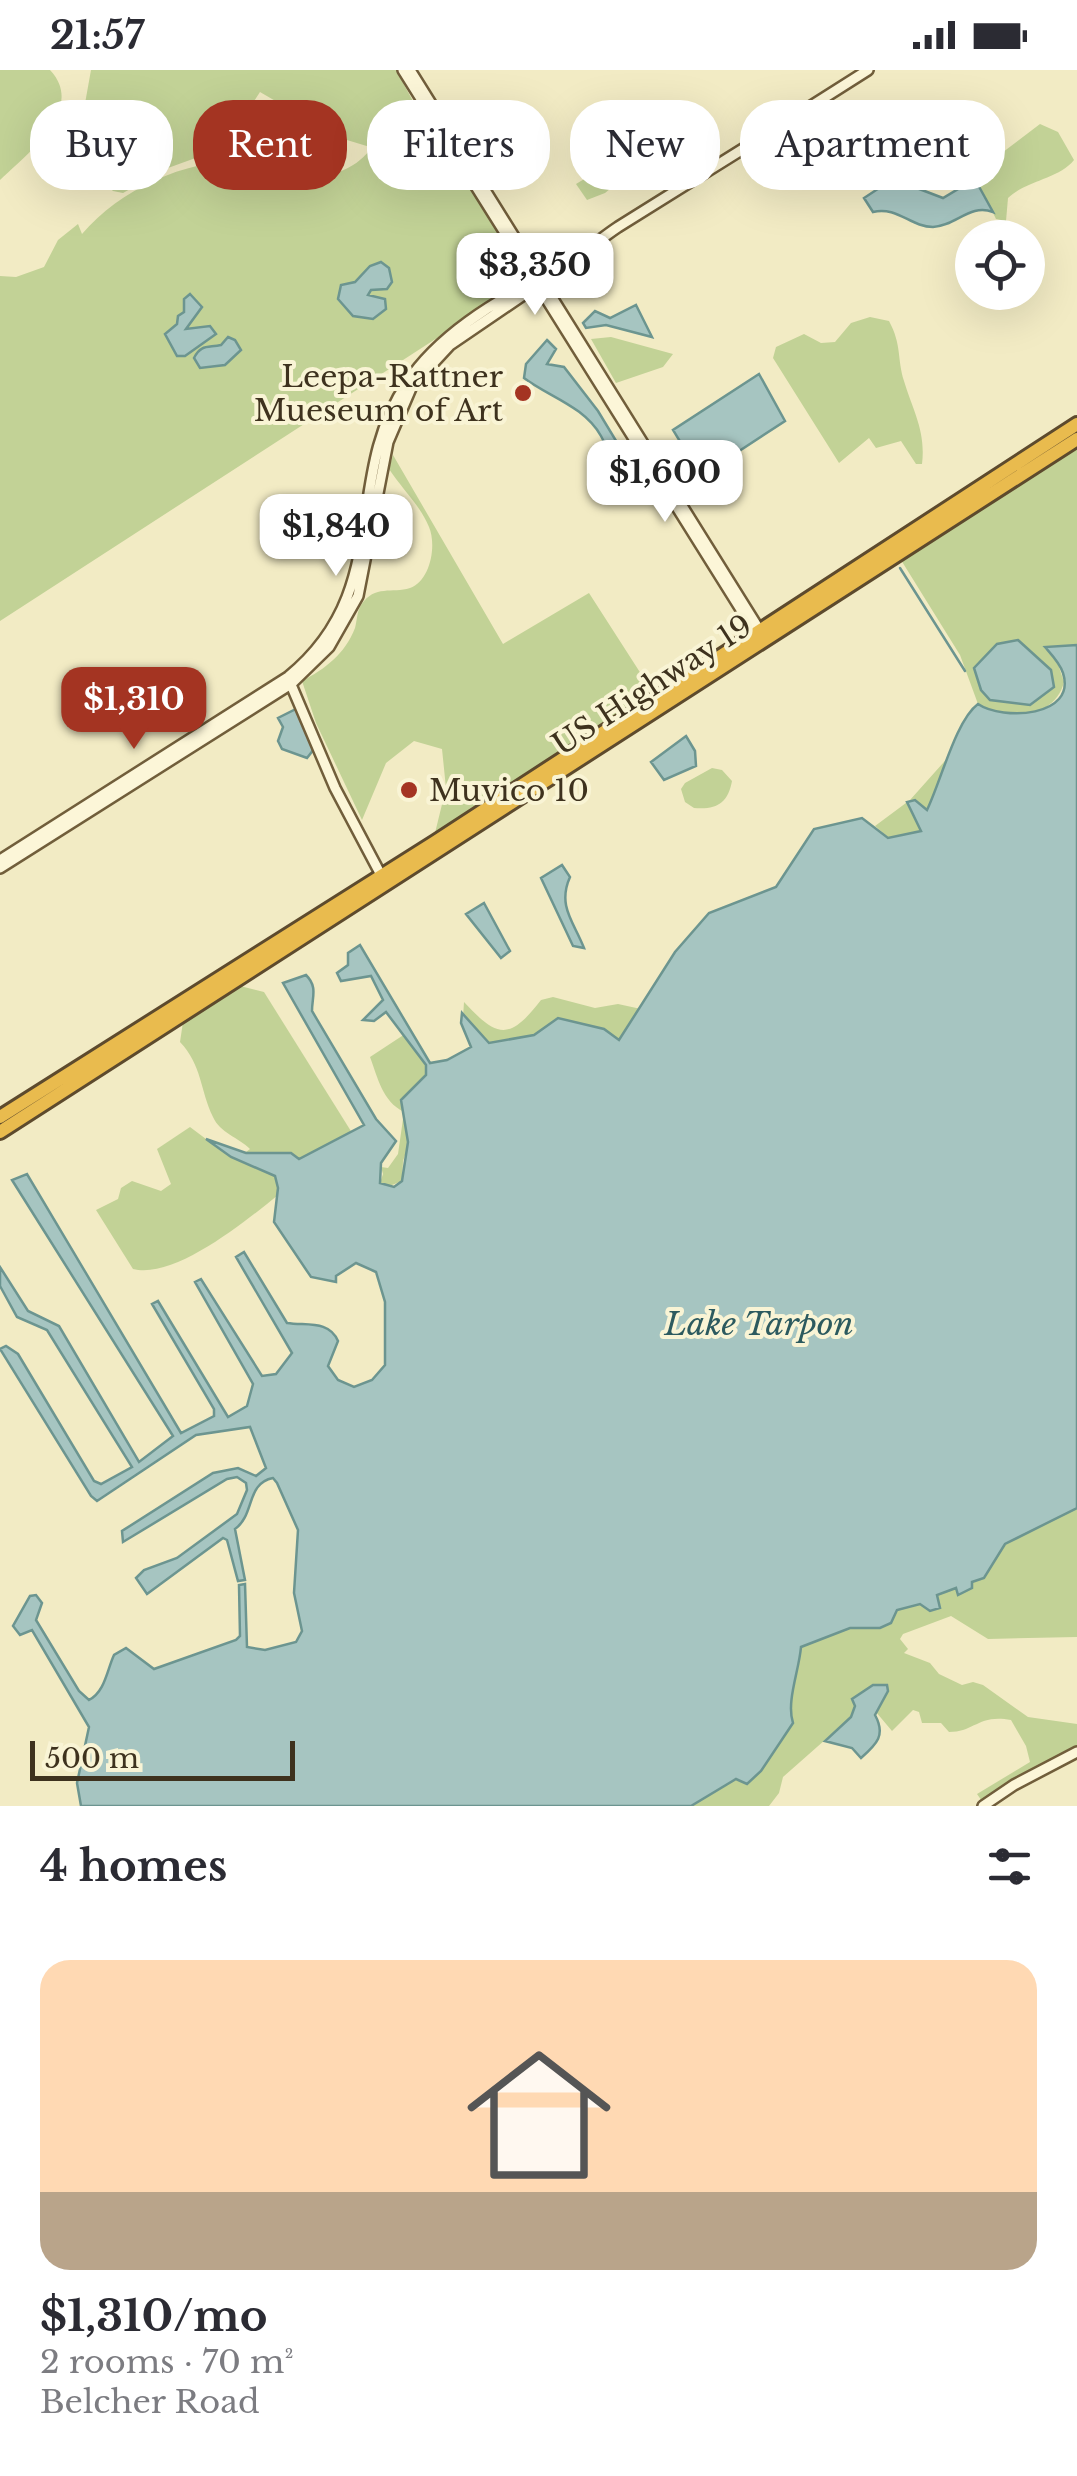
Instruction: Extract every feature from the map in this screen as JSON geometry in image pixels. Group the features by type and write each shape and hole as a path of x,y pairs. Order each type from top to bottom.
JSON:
{"highway":[{"name":"US Highway 19","path":"2,1126 119,1056 200,990 376,893 470,824 535,790 562,765 902,538 1037,465 1049,451 1077,432"},
{"name":"US Highway 19","path":"470,824 476,823 501,797 570,760 639,708 941,528 1013,466 1077,432"},
{"path":"866,576 869,565 902,538"},
{"name":"US Highway 19","path":"2,1126 26,1102 89,1060 240,979 322,912 381,875 434,849"},
{"path":"348,910 375,887 381,875"},
{"path":"68,1089 89,1060"},
{"path":"26,1102 44,1104"}],"main road":[{"path":"406,70 759,635"},
{"path":"0,868 290,681 321,646 348,601 360,564 380,445 404,386 450,336 868,70"},
{"path":"0,860 290,681"},
{"path":"290,681 339,797 381,875"},
{"path":"984,1806 1014,1785 1077,1752"}],"green space":[{"path":"0,70 50,70 60,85 61,100 30,100 30,151 0,180"},
{"path":"91,70 396,70 412,100 367,100 367,146 347,140 347,100 274,100 260,92 255,100 193,100 193,159 173,166 173,100 86,100"},
{"path":"1040,124 1058,132 1074,160 1008,198 1006,220 1001,220 996,219 982,190 1005,190 1005,151"},
{"path":"367,152 367,190 473,190 528,279 0,621 0,276 16,277 44,267 58,240 78,224 82,234 136,190 173,190 173,173 193,167 193,190 347,190 347,168"},
{"path":"580,190 609,190 605,193 587,200"},
{"path":"870,317 889,321 893,330 920,431 922,464 916,464 901,441 876,448 869,438 839,463 773,358 776,347 804,334 821,343 835,342 851,323"},
{"path":"611,337 673,354 663,367 616,383 591,339"},
{"path":"1077,447 1077,645 1070,646 1058,664 1064,682 1051,704 1028,714 1002,714 978,704 960,655 901,560"},
{"path":"393,455 503,644 589,593 652,691 435,833 446,788 442,749 414,741 386,763 362,820 316,723 302,681 326,666 346,646 366,598 378,592 410,588 427,571 432,553 429,527 389,469"},
{"path":"960,744 923,830 909,841 888,837 875,826 910,800"},
{"path":"712,768 722,770 732,781 728,795 715,806 694,808 685,802 681,789"},
{"path":"240,986 264,992 354,1136 299,1159 290,1153 246,1152 250,1149 216,1122 193,1060 180,1042 183,1022"},
{"path":"553,997 595,1008 618,1004 641,1009 619,1040 549,1034 487,1051 463,1017 464,1002 486,1023 504,1030 521,1022 541,1000"},
{"path":"405,1034 433,1072 403,1161 402,1181 387,1187 380,1183 381,1167 388,1168 398,1154 404,1112 386,1095 370,1057"},
{"path":"190,1127 230,1157 272,1173 279,1181 278,1195 229,1233 188,1257 150,1270 133,1269 96,1210 118,1199 121,1188 132,1181 161,1191 171,1184 157,1149"},
{"path":"1077,1508 1077,1637 988,1639 951,1616 903,1634 900,1639 908,1649 904,1653 930,1663 939,1674 962,1685 983,1685 1028,1717 1077,1724 1077,1750 984,1804 977,1794 1030,1762 1011,1720 991,1719 949,1732 941,1723 922,1723 919,1712 913,1710 892,1731 876,1712 888,1691 856,1706 851,1717 783,1777 779,1793 769,1806 686,1806 681,1791 760,1771 792,1723 792,1656 816,1628 891,1623 898,1609 920,1604 939,1607 937,1593 955,1584 959,1595 972,1588 972,1576 999,1541"}],"water":[{"path":"876,190 922,190 943,198 956,190 981,190 993,212 977,210 933,227 889,212 873,212 864,198"},
{"path":"381,262 389,268 392,282 387,289 371,290 368,295 385,299 386,309 373,319 353,316 338,299 341,285 355,282 370,266"},
{"path":"190,294 202,307 186,329 210,326 216,334 185,356 177,356 165,334 177,324 178,316 184,312 184,299"},
{"path":"636,305 652,337 606,325 586,328 583,323 595,311 610,318"},
{"path":"228,337 241,350 225,365 200,368 194,358 199,350 221,345"},
{"path":"547,340 556,349 547,364 564,367 598,411 644,487 641,494 628,495 601,436 585,417 524,378 526,364"},
{"path":"759,374 785,421 701,476 673,430"},
{"path":"1018,640 1051,670 1054,687 1030,705 990,700 981,690 974,668 997,644"},
{"name":"Lake Tarpon","path":"1077,645 1077,1508 1005,1544 984,1578 972,1582 972,1588 958,1595 956,1588 937,1595 940,1608 930,1611 920,1604 897,1610 891,1623 880,1628 850,1628 801,1647 792,1696 793,1723 761,1771 747,1784 736,1779 691,1806 81,1806 77,1783 89,1727 32,1630 20,1635 13,1626 30,1596 36,1595 42,1603 36,1620 79,1691 89,1700 102,1686 114,1655 126,1648 154,1669 236,1640 240,1636 239,1585 245,1584 247,1647 265,1650 296,1642 302,1631 294,1593 298,1530 277,1483 273,1478 264,1481 235,1529 245,1580 238,1581 227,1540 223,1538 147,1594 136,1578 144,1570 177,1558 237,1514 246,1483 237,1477 227,1479 123,1542 122,1531 213,1473 238,1468 256,1476 266,1468 250,1427 196,1435 97,1501 91,1496 0,1349 6,1346 18,1354 94,1481 101,1484 132,1467 47,1330 17,1317 0,1286 0,1267 28,1311 59,1326 139,1462 173,1436 12,1180 27,1174 181,1433 214,1416 214,1409 152,1304 158,1301 228,1417 247,1406 253,1384 195,1282 201,1279 262,1376 276,1374 292,1353 236,1257 244,1252 287,1323 317,1325 334,1334 338,1341 328,1366 338,1380 354,1387 372,1380 385,1365 385,1302 376,1272 356,1263 336,1276 336,1282 311,1277 274,1222 278,1188 275,1176 231,1157 206,1139 246,1153 291,1153 299,1159 364,1125 283,983 306,975 310,979 314,992 312,1011 376,1119 396,1141 381,1163 380,1183 394,1187 402,1181 408,1142 401,1100 426,1075 426,1065 386,1012 374,1021 363,1020 383,1000 371,976 341,981 337,973 348,965 348,953 360,945 430,1063 447,1060 471,1047 461,1023 462,1013 489,1043 534,1035 558,1018 604,1029 619,1040 675,952 709,913 776,887 814,829 862,818 888,838 921,831 907,802 915,800 927,810 970,712 978,704 1004,713 1049,707 1064,688 1063,673 1045,647"},
{"path":"296,709 314,749 307,758 282,749 278,741 283,727 278,718"},
{"path":"686,736 695,751 696,766 664,780 651,762"},
{"path":"562,865 570,877 566,905 584,948 573,946 541,878"},
{"path":"484,903 510,951 501,958 466,914"},
{"path":"873,1685 887,1685 888,1691 875,1715 880,1728 878,1739 861,1758 852,1748 825,1741 851,1717 855,1706 852,1699"}],"waterway":[{"path":"900,568 965,671"}],"place":[{"name":"Leepa-Rattner Mueseum of Art","path":"523,393"},
{"name":"Muvico 10","path":"409,790"}]}
